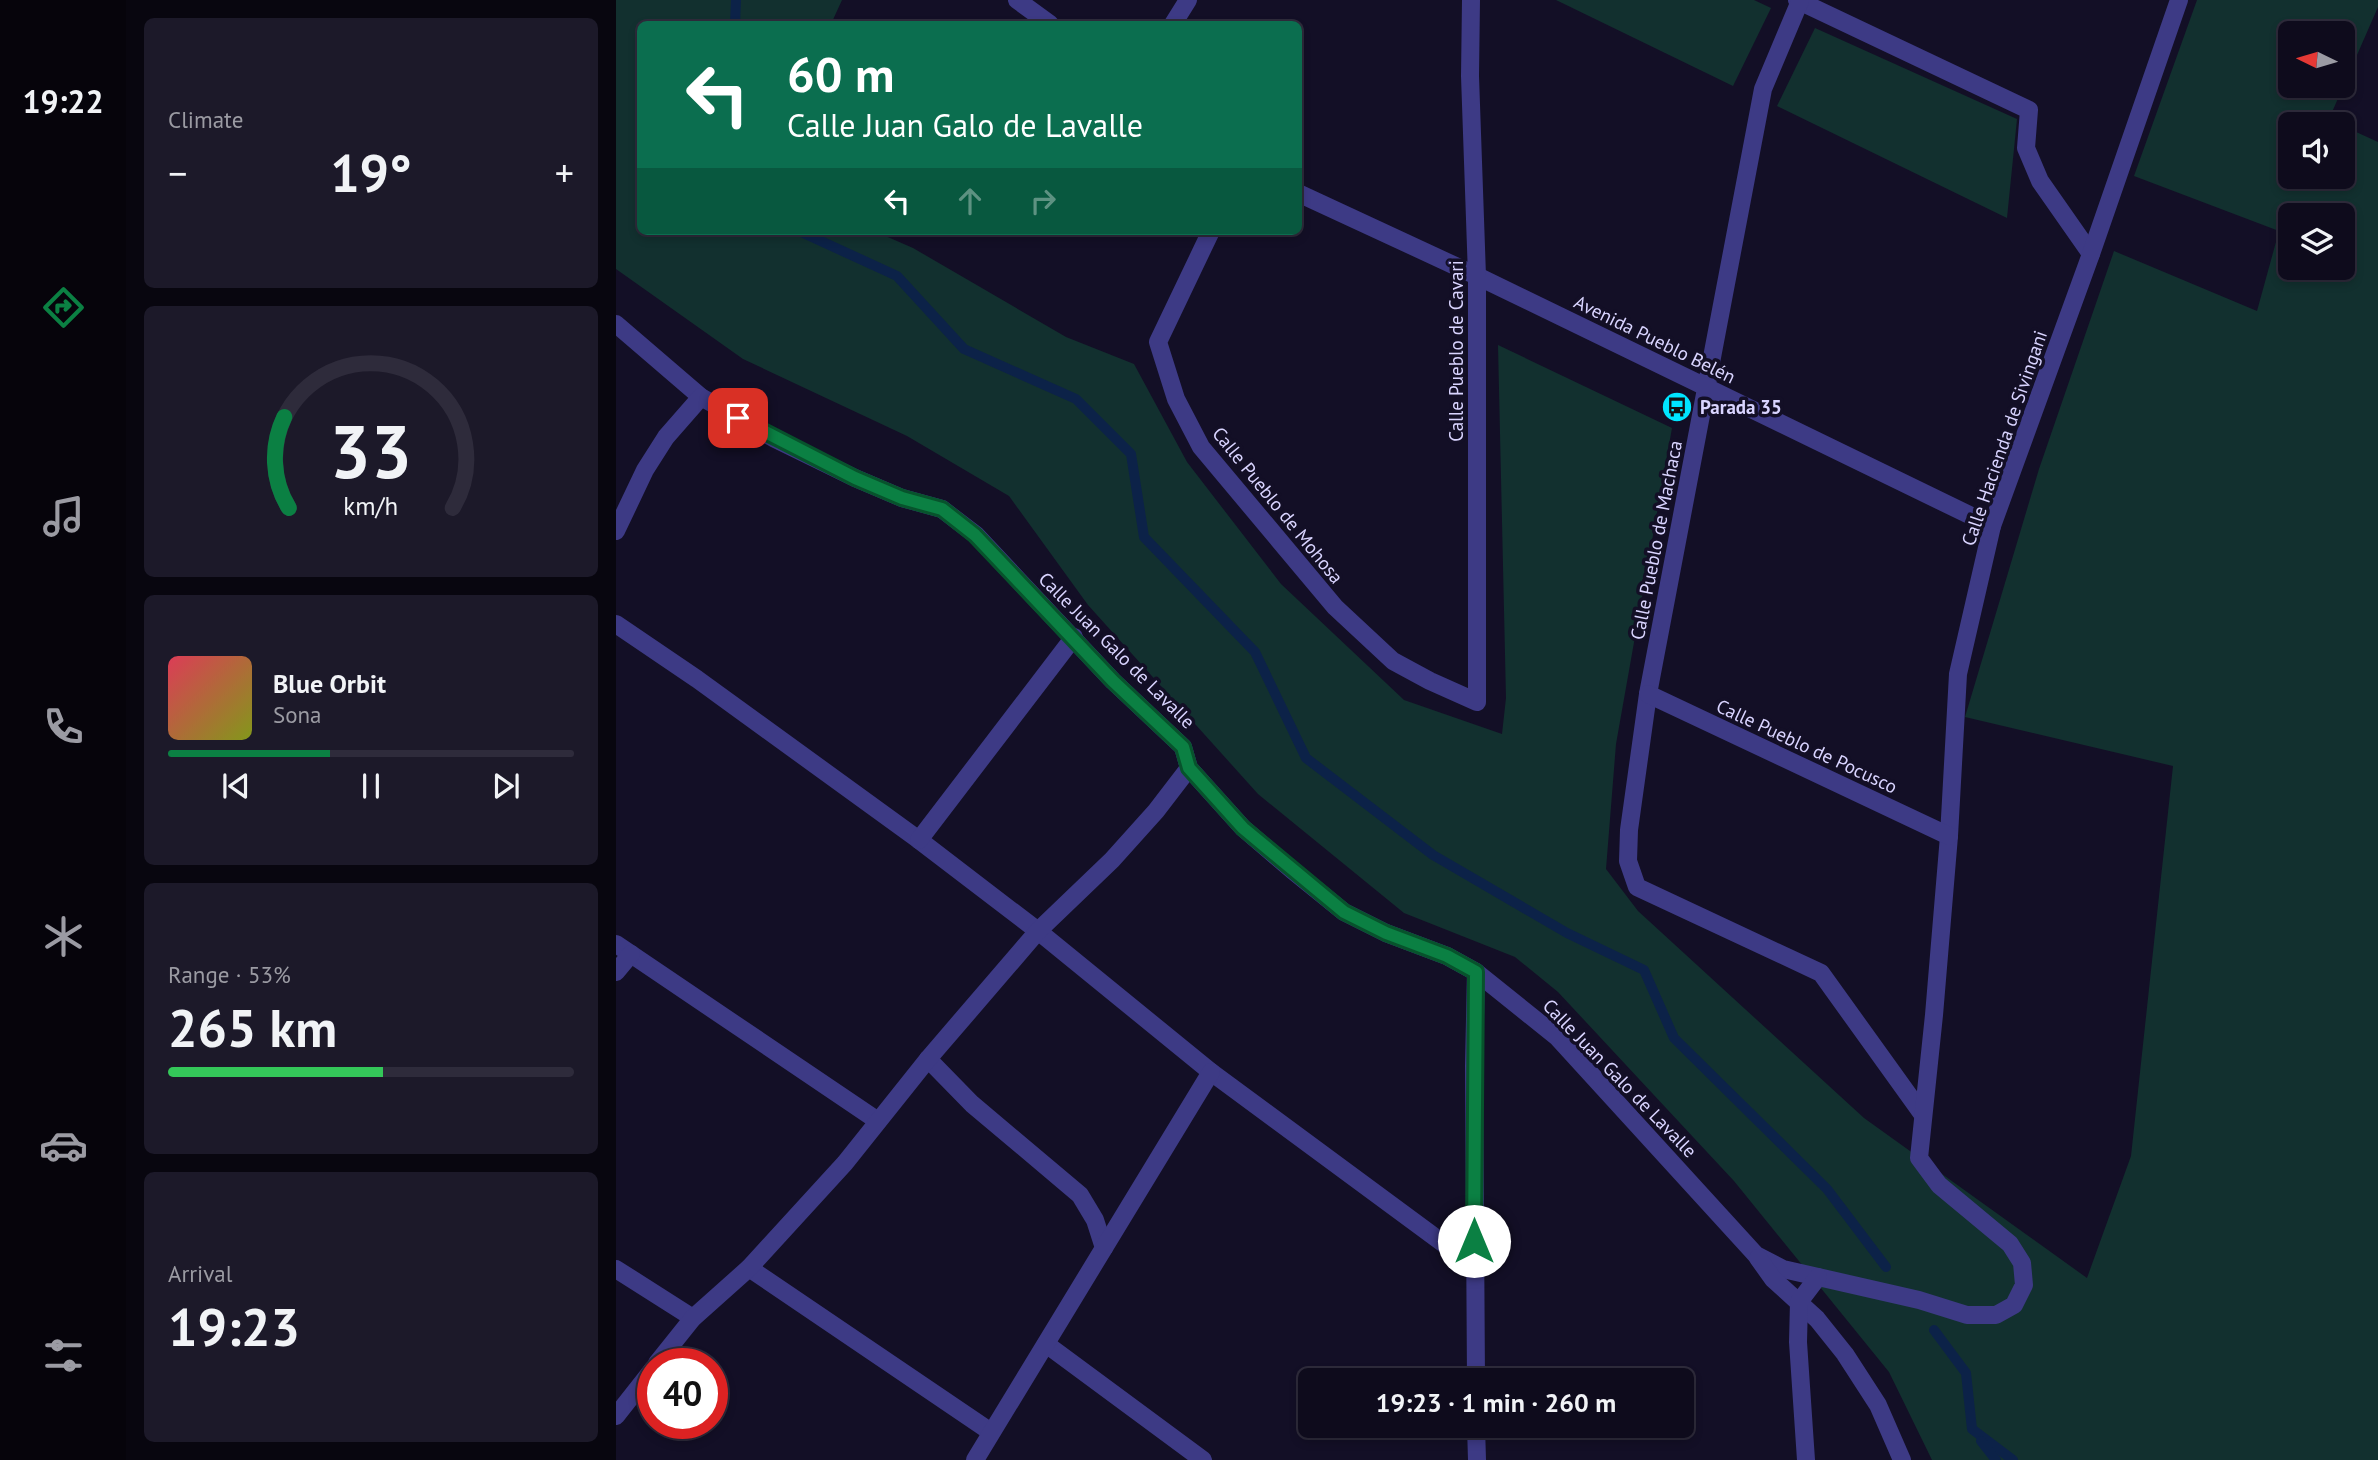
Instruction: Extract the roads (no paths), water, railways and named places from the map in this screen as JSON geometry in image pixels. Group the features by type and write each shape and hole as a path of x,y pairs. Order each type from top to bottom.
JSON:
{"street":[{"path":"1017,0 1045,21"},
{"path":"1175,21 1188,0"},
{"name":"Calle Pueblo de Cavari","path":"1471,0 1470,76 1477,276 1477,702"},
{"path":"1798,1 2029,110 2026,148 2040,181 2091,254"},
{"name":"Calle Pueblo de Machaca","path":"1798,1 1763,89 1648,694 1629,830 1628,862 1637,887 1821,973 1923,1115"},
{"name":"Calle Hacienda de Sivingani","path":"1923,1115 1949,836 1958,674 1992,526 2091,254 2174,4"},
{"name":"Avenida Pueblo Belén","path":"1302,196 1477,276 1992,526"},
{"name":"Calle Pueblo de Mohosa","path":"1209,235 1157,342 1176,398 1201,447 1335,607 1383,652 1393,661 1430,681 1477,702"},
{"name":"Calle Juan Galo de Lavalle","path":"616,324 701,397 775,439 855,478 902,498 942,509 975,535 1113,681 1183,747 1189,768 1243,828 1344,912 1386,933 1447,956 1476,972 1557,1037 1756,1255 1783,1269 1919,1300 1966,1315 1996,1315 2014,1305 2024,1285 2022,1263 2010,1244 1938,1185 1919,1158 1923,1115"},
{"path":"616,531 645,470 666,437 701,397"},
{"path":"616,624 697,679 919,840 1038,931 1211,1072 1475,1266"},
{"path":"919,840 1074,638"},
{"name":"Calle Pueblo de Pocusco","path":"1648,694 1949,836"},
{"path":"669,1348 693,1318 749,1268 845,1163 928,1059 1038,931 1112,860 1156,811 1189,768"},
{"path":"616,972 623,949 878,1121"},
{"path":"1476,972 1476,1368"},
{"path":"928,1059 972,1104 1080,1195 1095,1220 1104,1248"},
{"path":"975,1460 1211,1072"},
{"path":"1756,1255 1773,1279 1817,1319 1845,1354 1878,1405 1902,1460"},
{"path":"749,1268 991,1432"},
{"path":"616,1269 693,1318"},
{"path":"1806,1460 1798,1342 1799,1302 1818,1277"},
{"path":"1046,1344 1203,1460"},
{"path":"616,1416 637,1389"},
{"path":"1476,1438 1477,1460"}],"waterway":[{"path":"735,21 736,0"},
{"path":"808,235 897,276 964,349 1076,399 1131,454 1144,537 1255,652 1306,758 1433,855 1567,933 1644,970 1674,1038 1827,1189 1886,1267"},
{"path":"1934,1330 1966,1373 1972,1429 2013,1460"},
{"path":"1981,1441 1996,1460"}],"place":[{"name":"Parada 35","path":"1677,407"}]}
